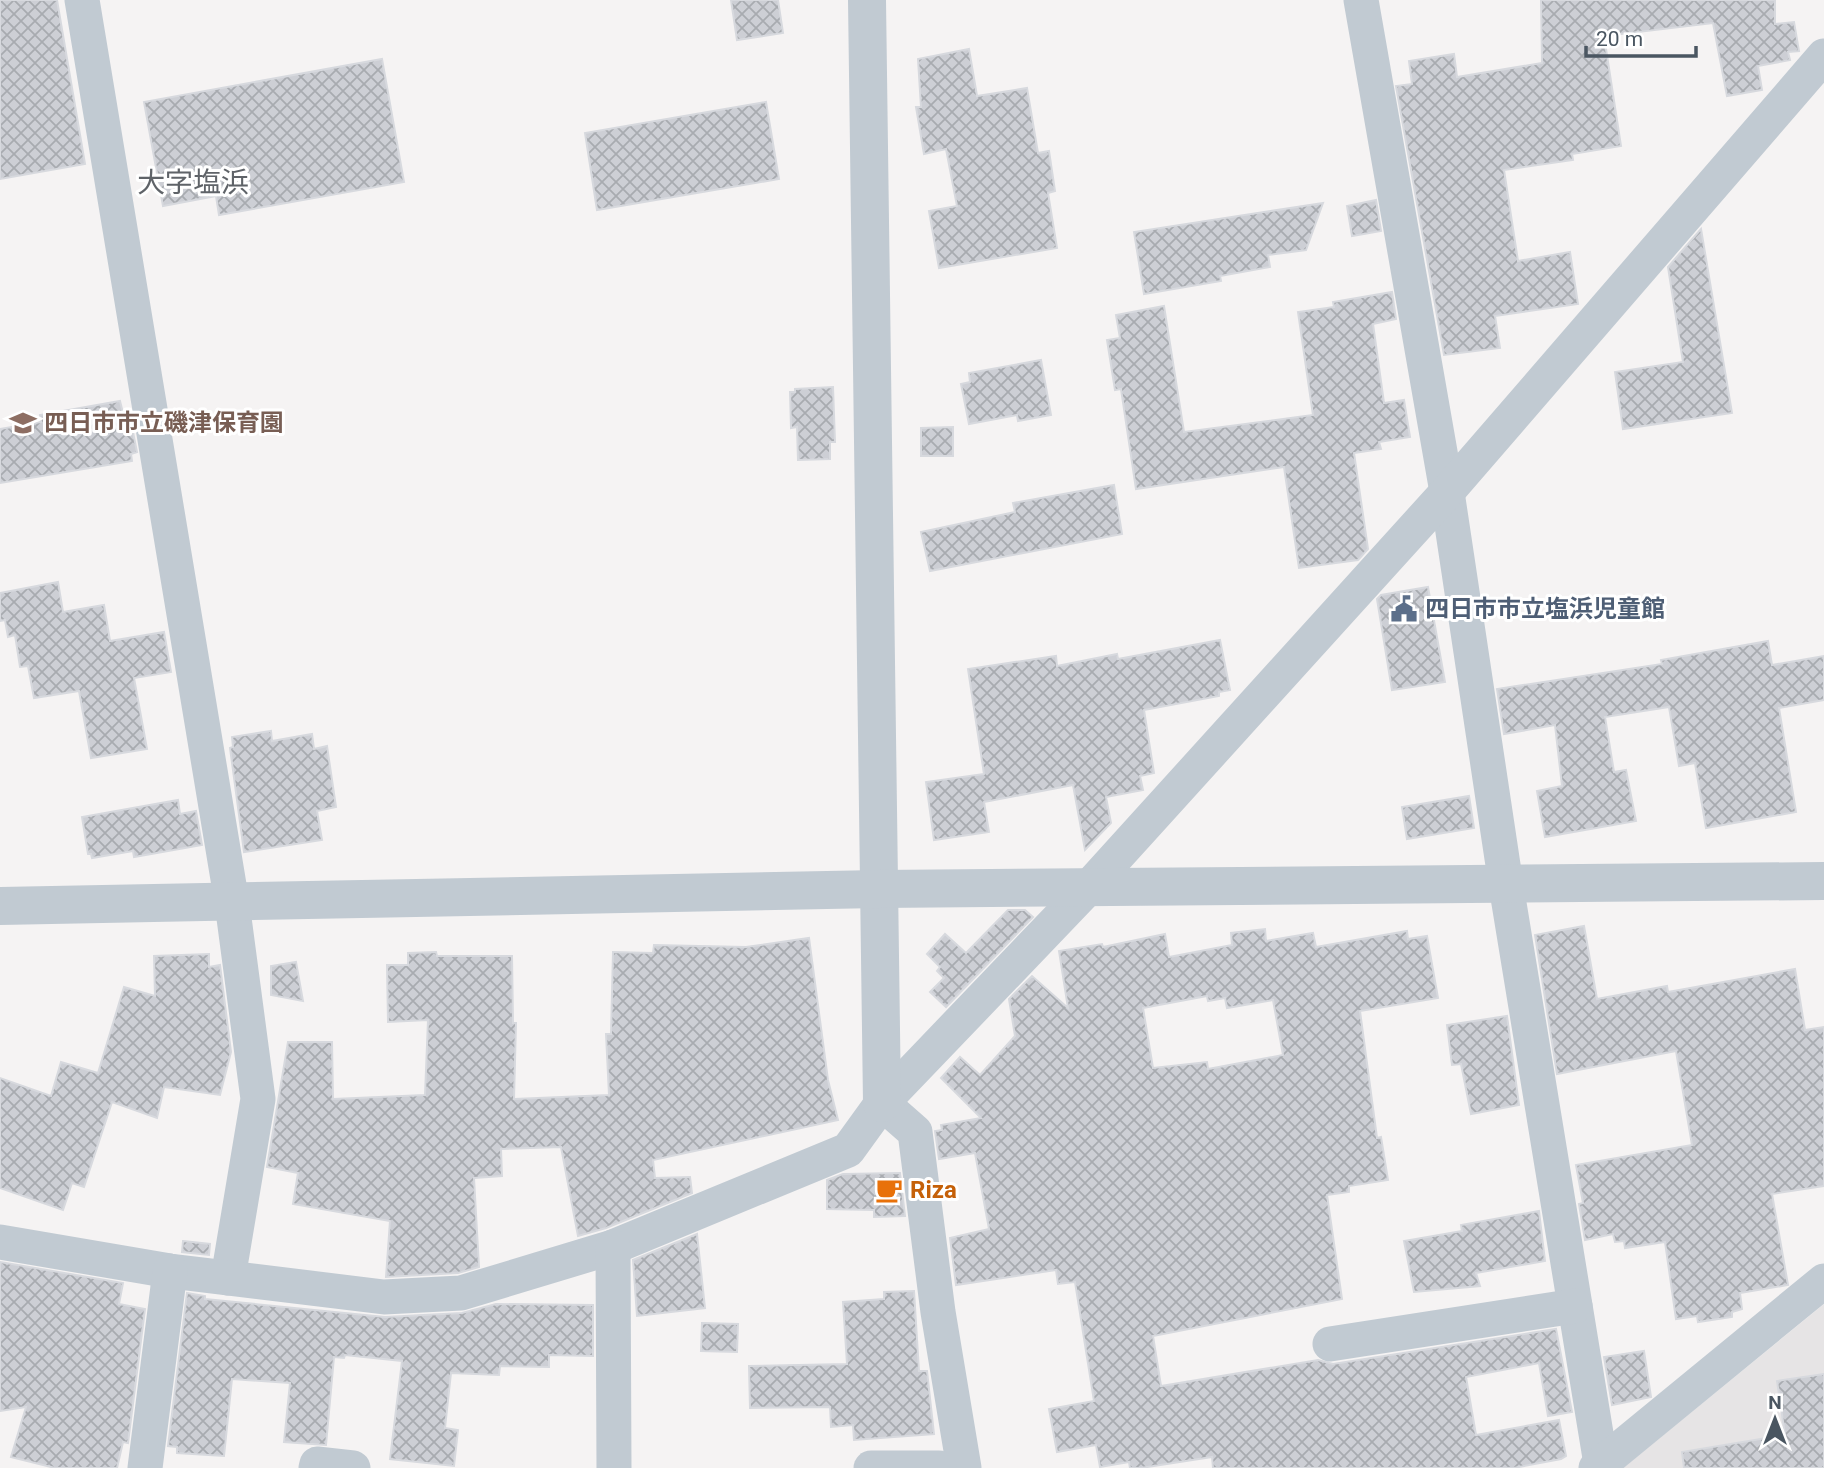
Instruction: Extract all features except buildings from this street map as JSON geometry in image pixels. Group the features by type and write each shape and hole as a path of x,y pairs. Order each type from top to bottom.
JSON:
{"street":[{"path":"82,0 232,903 258,1099 228,1278"},
{"path":"867,0 881,1103 915,1132 938,1312 964,1468"},
{"path":"1361,0 1447,492 1506,885 1599,1466"},
{"path":"0,1242 170,1271 384,1297 461,1293 613,1247 848,1150 881,1103 1088,888 1447,492 1824,56"},
{"path":"0,906 879,889 1824,881"},
{"path":"613,1247 614,1468"},
{"path":"145,1468 170,1271"},
{"path":"1599,1466 1824,1282"},
{"path":"1330,1344 1575,1306"},
{"path":"316,1468 317,1464 353,1468"},
{"path":"871,1468 939,1468"}],"shaded area":[{"path":"1824,1304 1824,1468 1623,1468"}],"place":[{"name":"四日市市立磯津保育園","path":"23,423"},
{"name":"四日市市立塩浜児童館","path":"1404,609"},
{"name":"Riza","path":"889,1190"}],"district":[{"name":"大字塩浜","path":"193,182"}]}
